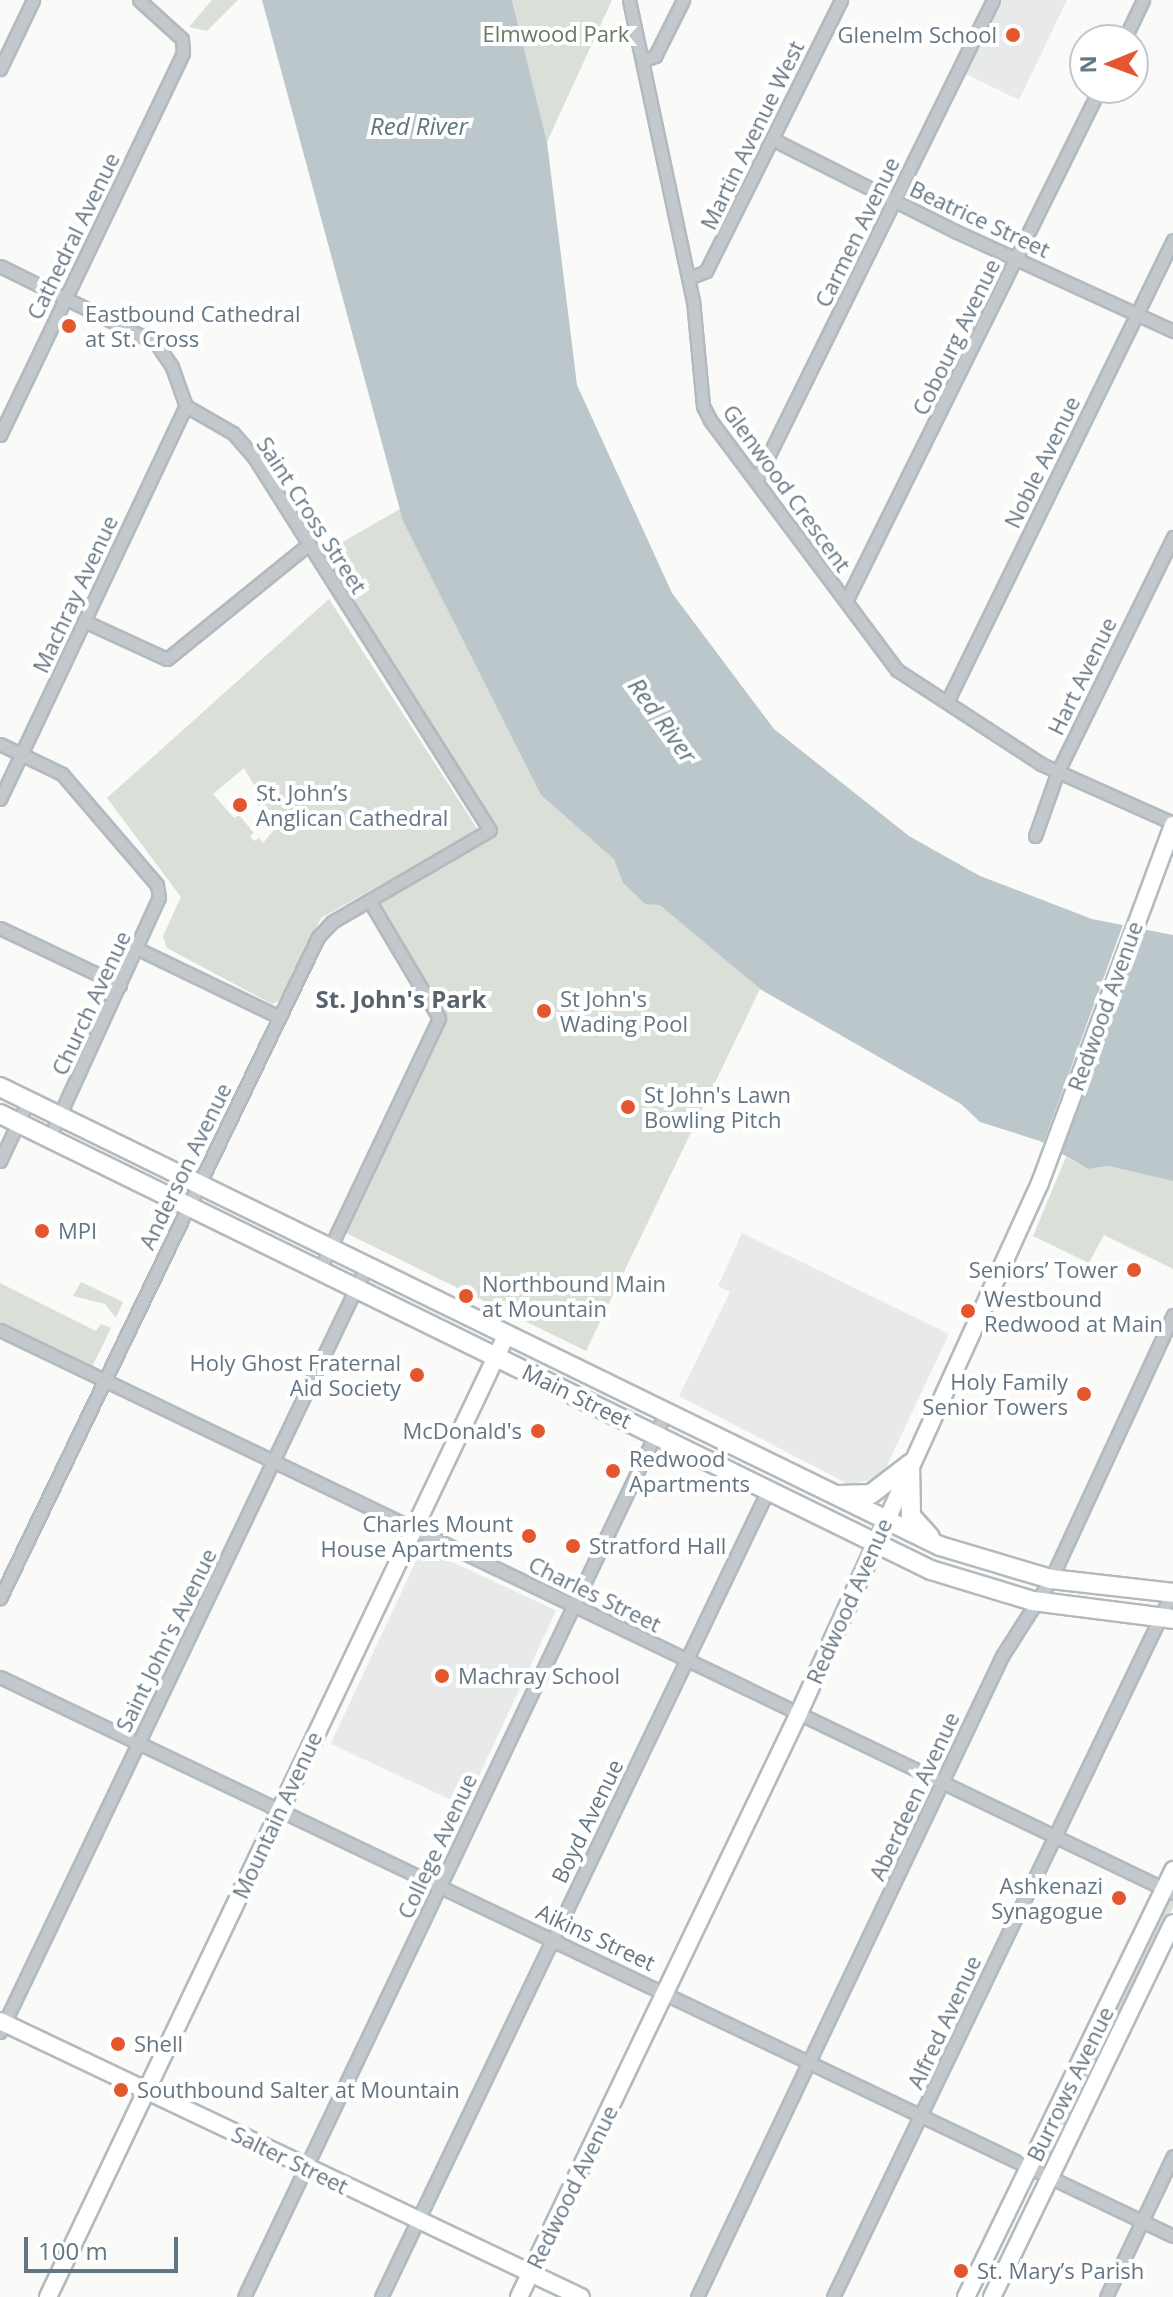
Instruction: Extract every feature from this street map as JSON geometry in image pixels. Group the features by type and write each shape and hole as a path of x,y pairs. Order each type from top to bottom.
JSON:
{"main road":[{"name":"Redwood Avenue","path":"519,2297 799,1713 1040,1183 1173,824"},
{"name":"Main Street","path":"0,1087 61,1113 830,1495 940,1546 1051,1579 1172,1592"},
{"name":"Main Street","path":"0,1114 931,1570 1033,1601 1166,1619"},
{"name":"Mountain Avenue","path":"48,2297 507,1334"},
{"path":"830,1495 871,1494 910,1464"},
{"path":"910,1464 911,1516 940,1546"},
{"name":"Burrows Avenue","path":"966,2297 1168,1891 1173,1870"},
{"name":"Burrows Avenue","path":"992,2297 1173,1923"},
{"name":"Salter Street","path":"1,2025 146,2090 581,2297"}],"street":[{"path":"0,69 33,0"},
{"name":"Cathedral Avenue","path":"0,435 183,53 182,39 139,0"},
{"name":"Glenwood Crescent","path":"629,0 689,278 703,406 897,670 1058,771 1173,824"},
{"path":"644,60 655,56 683,0"},
{"name":"Martin Avenue West","path":"689,278 706,271 841,0"},
{"name":"Carmen Avenue","path":"756,481 993,0"},
{"path":"1132,24 1143,0"},
{"name":"Cobourg Avenue","path":"846,601 1092,104"},
{"name":"Beatrice Street","path":"772,139 894,201 1173,331"},
{"name":"Noble Avenue","path":"947,702 1173,240"},
{"path":"0,266 156,343 172,367 186,406"},
{"name":"Saint Cross Street","path":"186,406 233,433 254,457 490,830"},
{"name":"Machray Avenue","path":"0,799 186,406"},
{"name":"Hart Avenue","path":"1035,836 1058,771 1173,537"},
{"path":"84,621 167,659 308,545"},
{"path":"0,744 21,754"},
{"name":"Church Avenue","path":"21,754 62,774 157,885 157,908 50,1136"},
{"name":"Anderson Avenue","path":"0,1598 318,937 332,922 490,830"},
{"path":"320,1269 439,1018 369,900"},
{"path":"0,928 120,985"},
{"path":"138,949 279,1017"},
{"path":"0,1161 29,1099"},
{"name":"Saint John's Avenue","path":"1,2025 367,1265"},
{"name":"Aberdeen Avenue","path":"697,2297 942,1782 1033,1601 1051,1579 1173,1315"},
{"name":"Charles Street","path":"0,1330 1168,1891"},
{"name":"College Avenue","path":"244,2297 666,1412"},
{"name":"Boyd Avenue","path":"381,2297 767,1492"},
{"name":"Alfred Avenue","path":"833,2297 1055,1835 1166,1619 1172,1592"},
{"name":"Aikins Street","path":"0,1677 1173,2236"},
{"path":"1106,2297 1173,2156"}],"shaded area":[{"name":"Glenelm School","path":"992,0 1067,0 1019,100 958,70"},
{"path":"742,1233 949,1334 882,1476 850,1485 679,1396 730,1292 718,1286"},
{"name":"Machray School","path":"422,1548 556,1611 465,1806 331,1744"}],"green space":[{"path":"212,0 238,0 207,31 189,27"},
{"name":"Elmwood Park","path":"512,0 612,0 547,142"},
{"path":"400,509 541,795 615,859 623,883 645,904 660,904 760,989 586,1351 344,1232 445,1018 378,902 499,835 320,555"},
{"path":"329,599 478,830 321,918 279,1001 272,1004 167,948 163,936 181,897 107,798","holes":["244,768 261,797 255,802 269,818 277,812 283,819 263,843 259,838 254,841 250,836 254,833 239,815 234,818 213,794"]},
{"path":"1066,1157 1088,1169 1108,1166 1173,1181 1173,1269 1104,1235 1089,1263 1033,1236"},
{"path":"81,1282 123,1302 116,1318 105,1304 73,1296"},
{"path":"0,1283 96,1331 101,1324 111,1328 92,1367 0,1323"},
{"path":"1173,1897 1173,1907 1051,2161 1044,2164 1043,2157 1166,1900"}],"water":[{"name":"Red River","path":"262,0 512,0 547,142 577,385 672,593 774,729 909,836 980,876 1092,919 1173,935 1173,1181 1108,1166 1088,1169 1040,1141 980,1122 961,1104 760,989 660,905 645,904 623,883 614,859 541,795 403,521"}],"pier":[{"path":"1124,922 1146,926 1097,1057 1100,1063 1094,1066 1060,1157 1042,1147"}],"place":[{"name":"Glenelm School","path":"1013,35"},
{"name":"Eastbound Cathedral at St. Cross","path":"69,326"},
{"name":"St. John’s Anglican Cathedral","path":"240,805"},
{"name":"St John's Wading Pool","path":"544,1011"},
{"name":"St John's Lawn Bowling Pitch","path":"628,1107"},
{"name":"MPI","path":"42,1231"},
{"name":"Seniors’ Tower","path":"1134,1270"},
{"name":"Northbound Main at Mountain","path":"466,1296"},
{"name":"Westbound Redwood at Main","path":"968,1311"},
{"name":"Holy Ghost Fraternal Aid Society","path":"417,1375"},
{"name":"Holy Family Senior Towers","path":"1084,1394"},
{"name":"McDonald's","path":"538,1431"},
{"name":"Redwood Apartments","path":"613,1471"},
{"name":"Charles Mount House Apartments","path":"529,1536"},
{"name":"Stratford Hall","path":"573,1546"},
{"name":"Machray School","path":"442,1676"},
{"name":"Ashkenazi Synagogue","path":"1119,1898"},
{"name":"Shell","path":"118,2044"},
{"name":"Southbound Salter at Mountain","path":"121,2090"},
{"name":"St. Mary’s Parish","path":"961,2271"}],"district":[{"name":"St. John's Park","path":"401,999"}]}
